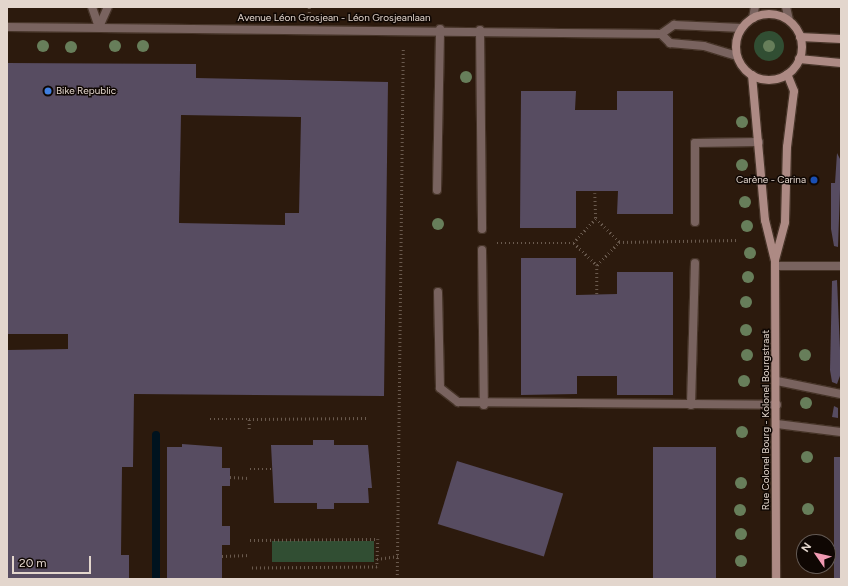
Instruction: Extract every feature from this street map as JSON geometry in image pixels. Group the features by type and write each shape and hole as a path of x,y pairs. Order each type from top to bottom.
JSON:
{"street":[{"path":"92,7 99,27"},
{"path":"99,27 108,7"},
{"path":"753,18 756,7"},
{"path":"786,7 788,20 800,37 799,59 787,74 770,80 752,75 737,56 738,36 742,28 753,18 771,14 788,20"},
{"name":"Avenue Léon Grosjean - Léon Grosjeanlaan","path":"7,27 440,29 661,34 674,26 742,28"},
{"path":"437,190 440,29"},
{"path":"480,30 482,230"},
{"name":"Avenue Léon Grosjean - Léon Grosjeanlaan","path":"661,34 670,43 704,46 737,56"},
{"path":"800,37 841,39"},
{"path":"799,59 841,63"},
{"name":"Rue Colonel Bourg - Kolonel Bourgstraat","path":"775,263 785,222 787,147 794,91 787,74"},
{"name":"Rue Colonel Bourg - Kolonel Bourgstraat","path":"752,75 765,220 775,263 777,405 776,579"},
{"path":"695,222 695,143 759,142"},
{"path":"482,250 484,404"},
{"path":"691,405 695,263"},
{"path":"775,263 841,266"},
{"path":"438,292 440,388 458,402 484,404 777,405"},
{"path":"776,381 841,394"},
{"path":"777,424 841,432"}],"path":[{"path":"397,579 404,29"},
{"path":"595,193 596,219 619,242 695,243 739,240"},
{"path":"574,243 596,219"},
{"path":"695,222 695,263"},
{"path":"482,230 482,243 574,243 597,265"},
{"path":"597,295 597,265 619,242"},
{"path":"249,418 249,430"},
{"path":"210,419 366,418"},
{"path":"250,469 274,469"},
{"path":"230,477 250,478"},
{"path":"250,540 378,538 377,567 250,568"},
{"path":"222,556 250,555"},
{"path":"377,559 398,556"}],"green space":[{"path":"769,31 780,35 784,46 780,57 769,61 758,57 754,46 758,35"},
{"path":"272,541 374,541 374,562 272,562"}],"building":[{"path":"7,63 196,64 196,78 388,82 384,396 134,394 133,467 122,467 121,555 129,555 129,579 7,579 7,350 68,349 68,334 7,334","holes":["181,115 301,117 299,213 285,213 285,225 179,223"]},
{"path":"521,91 576,91 575,110 617,110 617,91 673,91 673,214 617,214 618,191 576,191 576,228 520,228"},
{"path":"837,153 841,161 838,247 834,246 831,229 831,183 835,183"},
{"path":"521,258 576,258 576,295 617,294 617,272 673,272 673,395 617,395 617,376 577,376 577,394 521,395"},
{"path":"837,280 841,373 837,384 832,382 830,370 832,281"},
{"path":"834,406 838,408 838,418 832,417"},
{"path":"313,440 334,440 334,445 368,445 372,488 368,488 369,503 334,503 334,509 317,509 317,503 274,503 271,445 313,445"},
{"path":"182,444 222,447 222,468 230,468 230,486 222,486 222,526 230,526 230,545 222,545 222,579 167,579 167,447 182,447"},
{"path":"653,447 716,447 716,579 653,579"},
{"path":"834,457 841,457 841,579 834,579 834,574 836,574 836,534 834,534"},
{"path":"457,461 563,493 544,557 438,524"}],"waterway":[{"path":"156,435 156,579"}],"place":[{"name":"Bike Republic","path":"48,91"},
{"name":"Carène - Carina","path":"814,180"}]}
